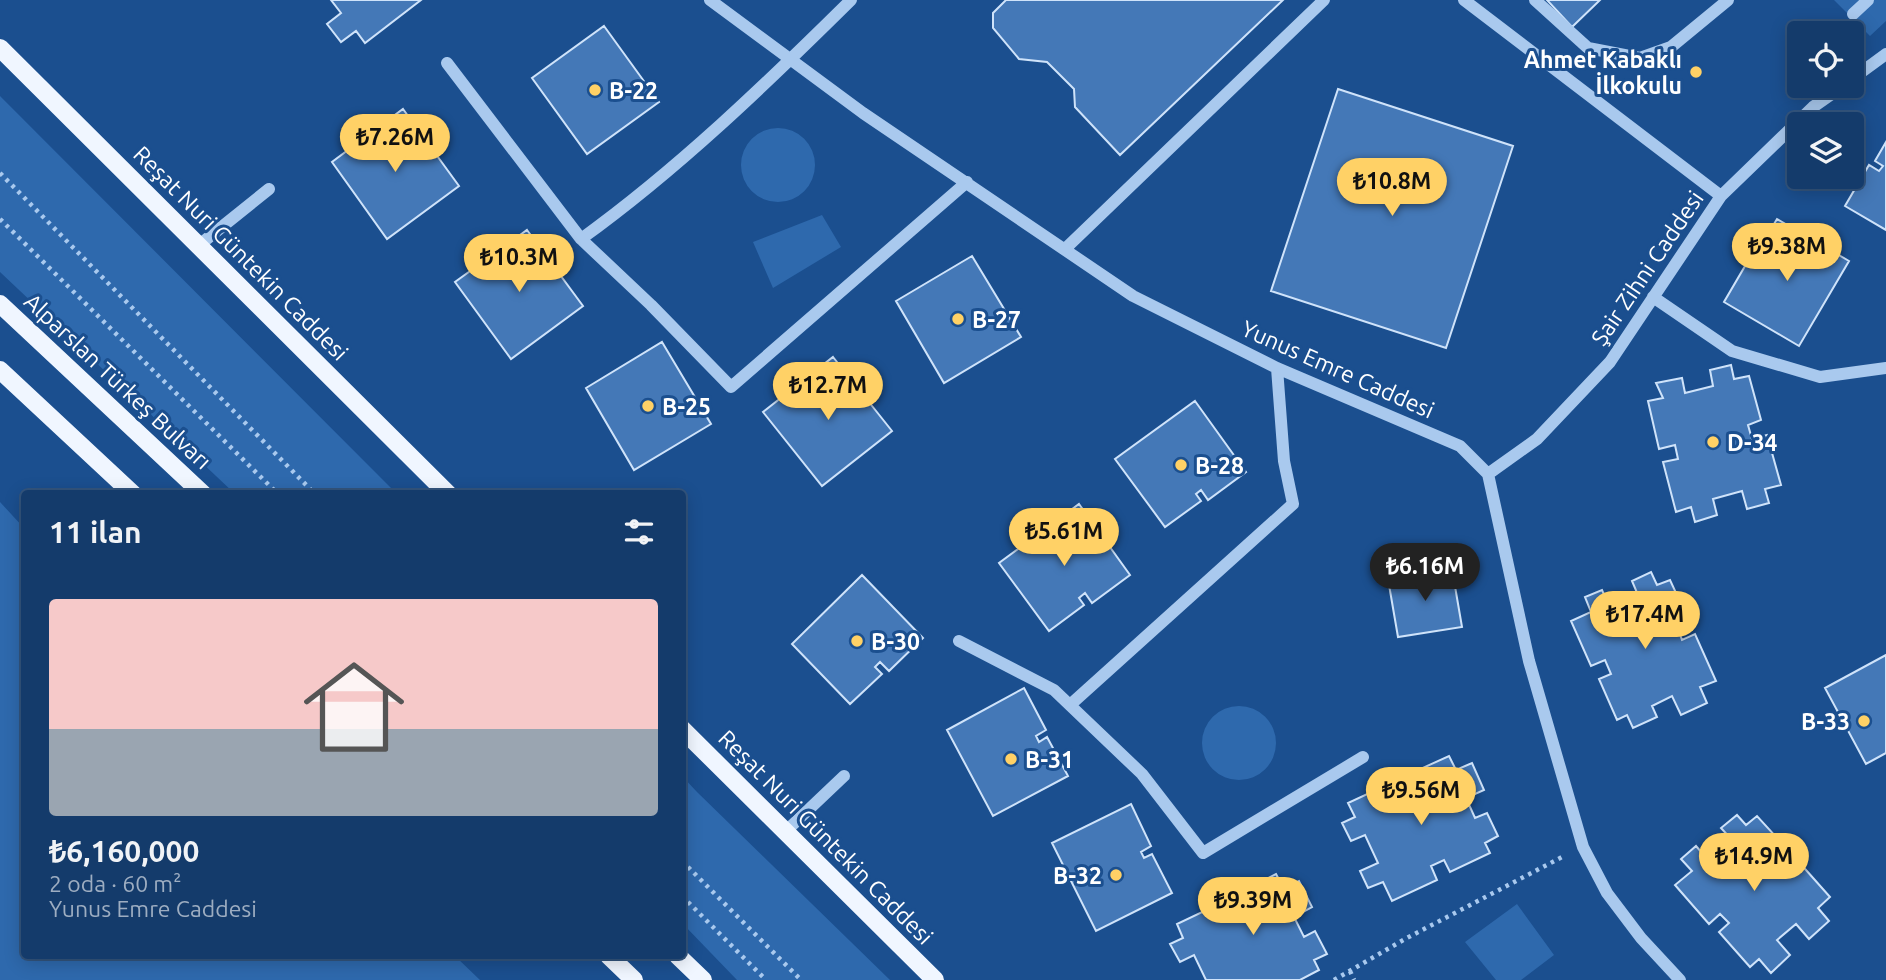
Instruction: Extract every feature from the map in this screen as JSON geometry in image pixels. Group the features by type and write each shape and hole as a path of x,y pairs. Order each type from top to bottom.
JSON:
{"main road":[{"name":"Reşat Nuri Güntekin Caddesi","path":"0,48 444,490"},
{"name":"Alparslan Türkeş Bulvarı","path":"0,303 198,490"},
{"path":"0,370 129,490"},
{"name":"Reşat Nuri Güntekin Caddesi","path":"686,733 935,980"},
{"path":"612,959 634,980"},
{"path":"681,959 703,980"}],"street":[{"name":"Yunus Emre Caddesi","path":"709,0 792,58 863,113 1066,248 1133,296 1277,368 1460,446 1488,474"},
{"path":"581,239 628,205 792,58 851,0"},
{"path":"1066,248 1324,0"},
{"path":"1464,0 1721,196"},
{"path":"1535,0 1588,48 1640,58 1671,47 1728,0"},
{"path":"1853,14 1868,0"},
{"path":"1864,70 1886,54"},
{"path":"447,63 581,239 651,304 731,387 967,182"},
{"name":"Şair Zihni Caddesi","path":"1488,474 1537,439 1610,362 1721,196 1813,107 1826,98"},
{"path":"198,246 269,189"},
{"path":"1653,297 1732,351 1820,377 1886,368"},
{"path":"1070,705 1293,504 1284,461 1277,368"},
{"path":"1488,474 1529,661 1583,846 1607,893 1641,938 1680,980"},
{"path":"959,641 1054,690 1142,774 1203,853 1363,757"},
{"path":"785,832 844,776"}],"path":[{"path":"0,173 311,490"},
{"path":"0,219 274,490"},
{"path":"1334,980 1583,846"},
{"path":"686,865 801,980"},
{"path":"686,900 766,980"},
{"path":"1350,971 1354,980"}],"shaded area":[{"path":"1834,0 1886,0 1886,21 1870,36 1864,30 1864,21 1855,21"},
{"path":"0,96 393,490 231,490 0,272"},
{"path":"778,128 799,134 809,144 815,165 809,186 799,196 778,202 757,196 747,186 741,165 747,144 757,134"},
{"path":"822,215 841,247 773,288 753,242"},
{"path":"0,502 21,525 21,959 458,959 480,980 0,980"},
{"path":"1239,706 1260,712 1270,722 1276,743 1270,764 1260,774 1239,780 1218,774 1208,764 1202,743 1208,722 1218,712"},
{"path":"686,780 890,980 737,980 686,927"},
{"path":"1517,904 1554,955 1521,980 1496,980 1465,942"}],"building":[{"path":"331,0 421,0 365,43 356,31 341,42 327,24 341,13"},
{"path":"1006,0 1283,0 1120,155 1075,107 1074,89 1047,62 1019,59 993,28 993,13"},
{"path":"1547,0 1600,0 1572,27"},
{"name":"B-22","path":"604,26 659,102 587,154 532,78"},
{"path":"1338,89 1513,146 1446,348 1271,291"},
{"path":"403,109 459,186 387,239 332,162"},
{"path":"1886,142 1886,230 1845,206 1855,189 1864,189 1864,174 1869,165 1879,171 1883,166 1875,161"},
{"path":"1777,219 1849,261 1799,346 1724,302 1748,261 1758,267 1762,261 1754,257"},
{"path":"527,230 583,306 511,359 455,282"},
{"name":"B-27","path":"972,256 1021,337 944,383 896,301"},
{"name":"B-25","path":"662,342 711,424 634,470 586,388"},
{"path":"833,357 892,431 822,486 763,412"},
{"name":"D-34","path":"1731,365 1734,379 1749,376 1761,420 1748,425 1752,439 1767,435 1781,485 1765,489 1769,503 1747,509 1742,491 1713,499 1717,515 1695,522 1691,507 1676,512 1663,462 1678,459 1675,445 1659,449 1648,401 1663,398 1656,383 1682,378 1685,393 1713,386 1710,370"},
{"name":"B-28","path":"1195,401 1246,472 1208,500 1201,490 1196,494 1201,501 1165,527 1115,459"},
{"path":"1079,504 1130,575 1092,603 1085,593 1079,598 1084,605 1049,631 999,563"},
{"path":"1452,569 1462,627 1398,637 1388,579"},
{"path":"1651,572 1657,585 1670,580 1690,623 1678,629 1682,640 1695,634 1716,681 1700,687 1707,703 1681,715 1672,696 1652,706 1657,717 1633,728 1627,715 1617,720 1599,679 1611,674 1605,660 1591,666 1571,621 1591,612 1585,597 1602,590 1610,608 1638,595 1632,581"},
{"name":"B-30","path":"862,575 923,638 889,671 880,662 875,667 882,674 850,704 792,644"},
{"name":"B-33","path":"1886,655 1886,753 1866,764 1825,688"},
{"name":"B-31","path":"1024,688 1046,730 1036,736 1039,742 1047,737 1068,776 993,816 947,730"},
{"path":"1449,756 1456,770 1472,763 1484,790 1466,798 1475,818 1487,813 1498,836 1485,843 1490,853 1450,872 1444,860 1431,866 1437,880 1392,901 1383,882 1368,888 1360,871 1378,863 1365,835 1351,841 1342,823 1355,817 1348,803 1393,782 1398,795 1409,789 1403,777"},
{"name":"B-32","path":"1131,804 1151,846 1141,852 1144,858 1152,854 1172,893 1096,931 1052,843"},
{"path":"1737,815 1746,825 1757,816 1789,851 1779,860 1788,870 1798,861 1830,897 1818,908 1829,921 1809,939 1796,924 1777,940 1790,955 1771,973 1759,959 1750,967 1719,932 1729,923 1720,914 1709,924 1675,885 1692,871 1681,859 1696,846 1709,861 1732,840 1721,828"},
{"path":"1276,874 1284,889 1299,881 1312,907 1294,917 1304,937 1315,931 1327,954 1314,960 1319,970 1300,980 1206,980 1194,955 1180,962 1170,944 1183,938 1177,924 1221,903 1226,914 1237,909 1231,897"}],"place":[{"name":"Ahmet Kabaklı İlkokulu","path":"1696,72"},
{"name":"B-22","path":"595,90"},
{"name":"B-27","path":"958,319"},
{"name":"B-25","path":"648,406"},
{"name":"D-34","path":"1713,442"},
{"name":"B-28","path":"1181,465"},
{"name":"B-30","path":"857,641"},
{"name":"B-33","path":"1864,721"},
{"name":"B-31","path":"1011,759"},
{"name":"B-32","path":"1116,875"}]}
